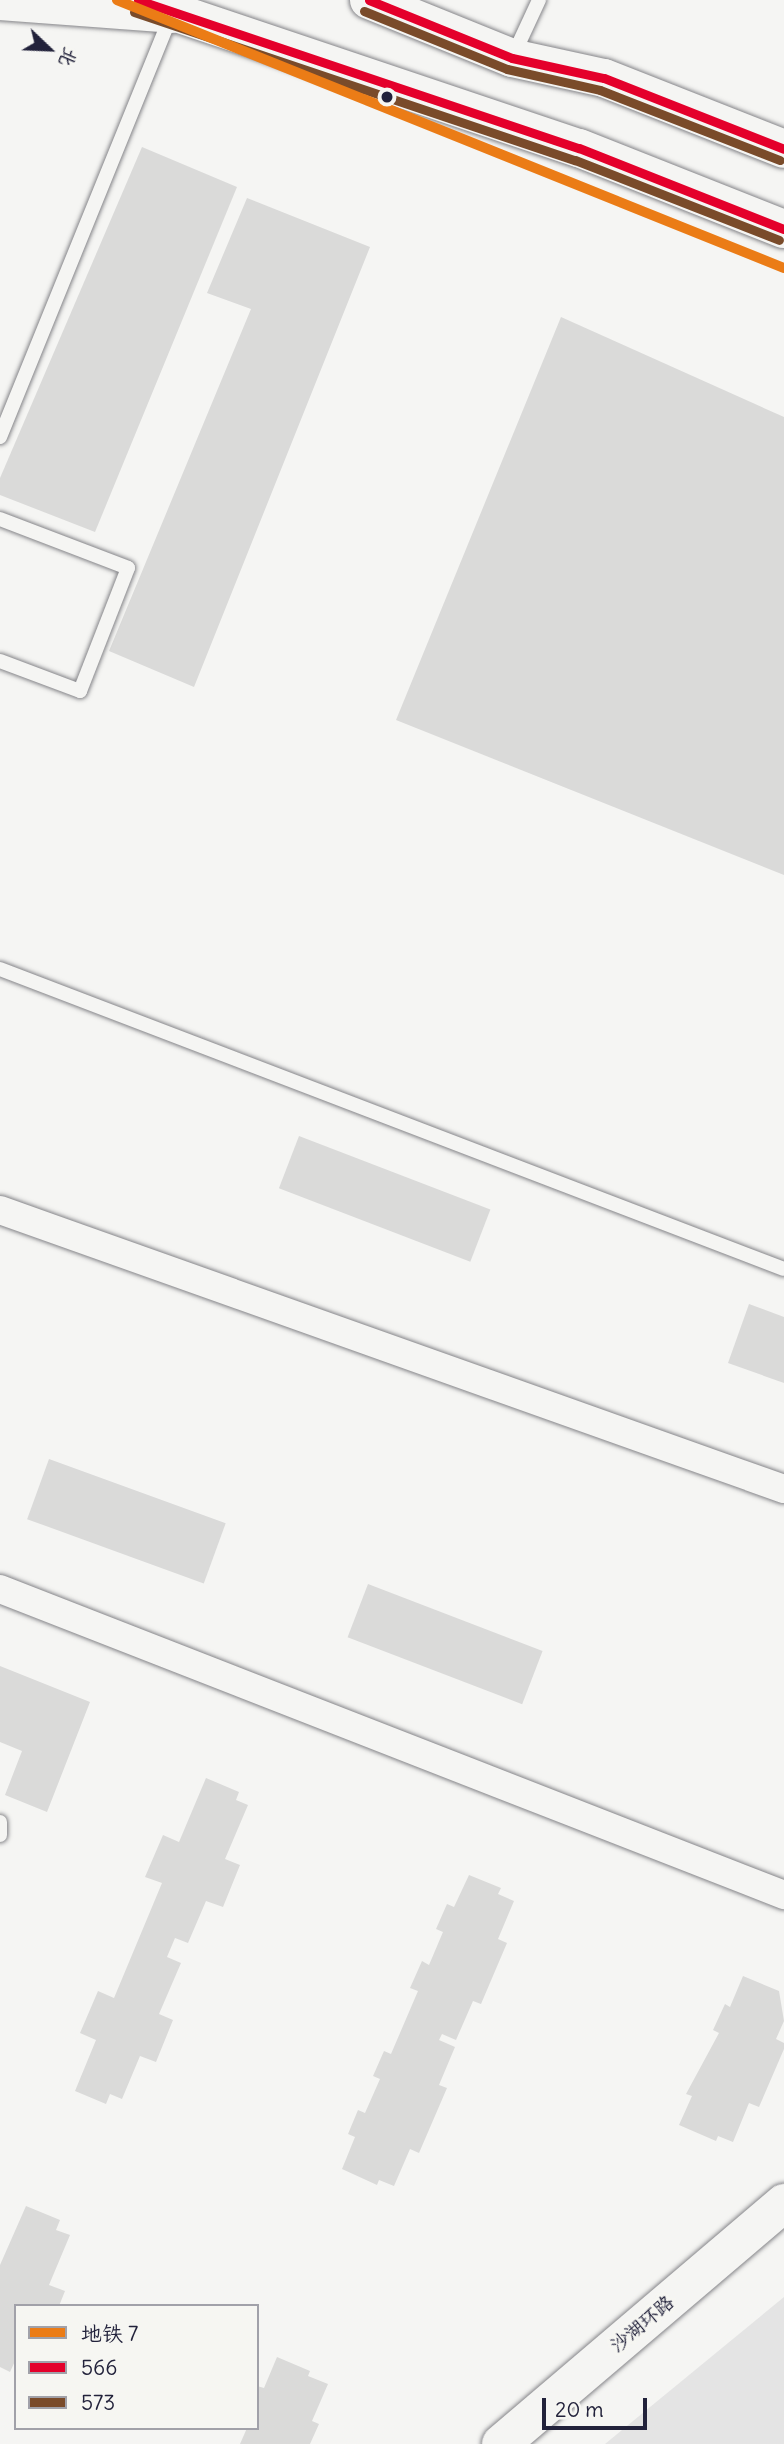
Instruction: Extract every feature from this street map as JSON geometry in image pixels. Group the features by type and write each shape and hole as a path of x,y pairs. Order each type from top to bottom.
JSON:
{"main road":[{"path":"369,0 512,58 604,78 784,149"},
{"path":"0,1 155,7 579,148 784,229"},
{"name":"沙湖环路","path":"501,2444 784,2203"}],"street":[{"path":"0,1210 784,1489"},
{"path":"0,1589 784,1895"}],"lane":[{"path":"512,58 539,0"},
{"path":"0,437 155,7"},
{"path":"0,519 128,568 80,691 0,661"},
{"path":"0,969 784,1269"},
{"path":"0,1822 0,1835"}],"shaded area":[{"path":"784,2297 784,2444 605,2444"}],"building":[{"path":"142,147 237,187 95,532 0,495 0,478"},
{"path":"247,198 370,247 194,687 109,651 251,309 207,293"},
{"path":"561,317 784,417 784,875 396,720"},
{"path":"299,1136 490,1209 470,1262 279,1188"},
{"path":"749,1304 784,1317 784,1383 728,1363"},
{"path":"49,1459 226,1523 204,1583 27,1519"},
{"path":"368,1584 543,1651 522,1704 348,1637"},
{"path":"0,1666 90,1702 47,1812 5,1795 22,1751 0,1742"},
{"path":"206,1778 239,1792 236,1800 248,1805 225,1859 240,1865 223,1907 206,1901 188,1943 175,1938 167,1957 181,1963 159,2014 173,2020 156,2062 140,2056 122,2099 110,2094 106,2104 75,2091 96,2040 80,2033 98,1991 114,1998 162,1883 145,1877 163,1835 179,1842"},
{"path":"469,1875 501,1888 498,1894 514,1901 498,1939 507,1943 481,2004 473,2001 456,2040 442,2034 439,2040 455,2047 439,2085 447,2088 419,2153 410,2149 394,2186 379,2180 377,2185 342,2169 355,2137 348,2134 358,2110 365,2113 380,2079 373,2076 384,2051 391,2054 418,1991 410,1988 422,1961 429,1965 443,1932 436,1929 447,1904 454,1907"},
{"path":"743,1976 779,1991 784,2021 776,2039 784,2043 784,2049 759,2107 749,2103 733,2142 718,2136 716,2141 679,2125 692,2096 686,2094 719,2033 713,2030 725,2004 730,2007"},
{"path":"26,2206 60,2220 56,2230 70,2235 49,2285 65,2291 60,2304 14,2304 14,2363 10,2372 0,2367 0,2265"},
{"path":"277,2357 310,2371 308,2376 328,2384 312,2421 319,2424 310,2444 240,2444 246,2430 259,2430 259,2387 264,2388"}],"metro line":[{"name":"7","path":"117,0 784,268"}],"transit line":[{"name":"566","path":"138,0 579,148 784,229"},
{"name":"566","path":"369,0 512,58 604,78 784,149"},
{"name":"573","path":"364,11 507,69 600,90 780,160"},
{"name":"573","path":"134,12 575,160 779,240"}]}
